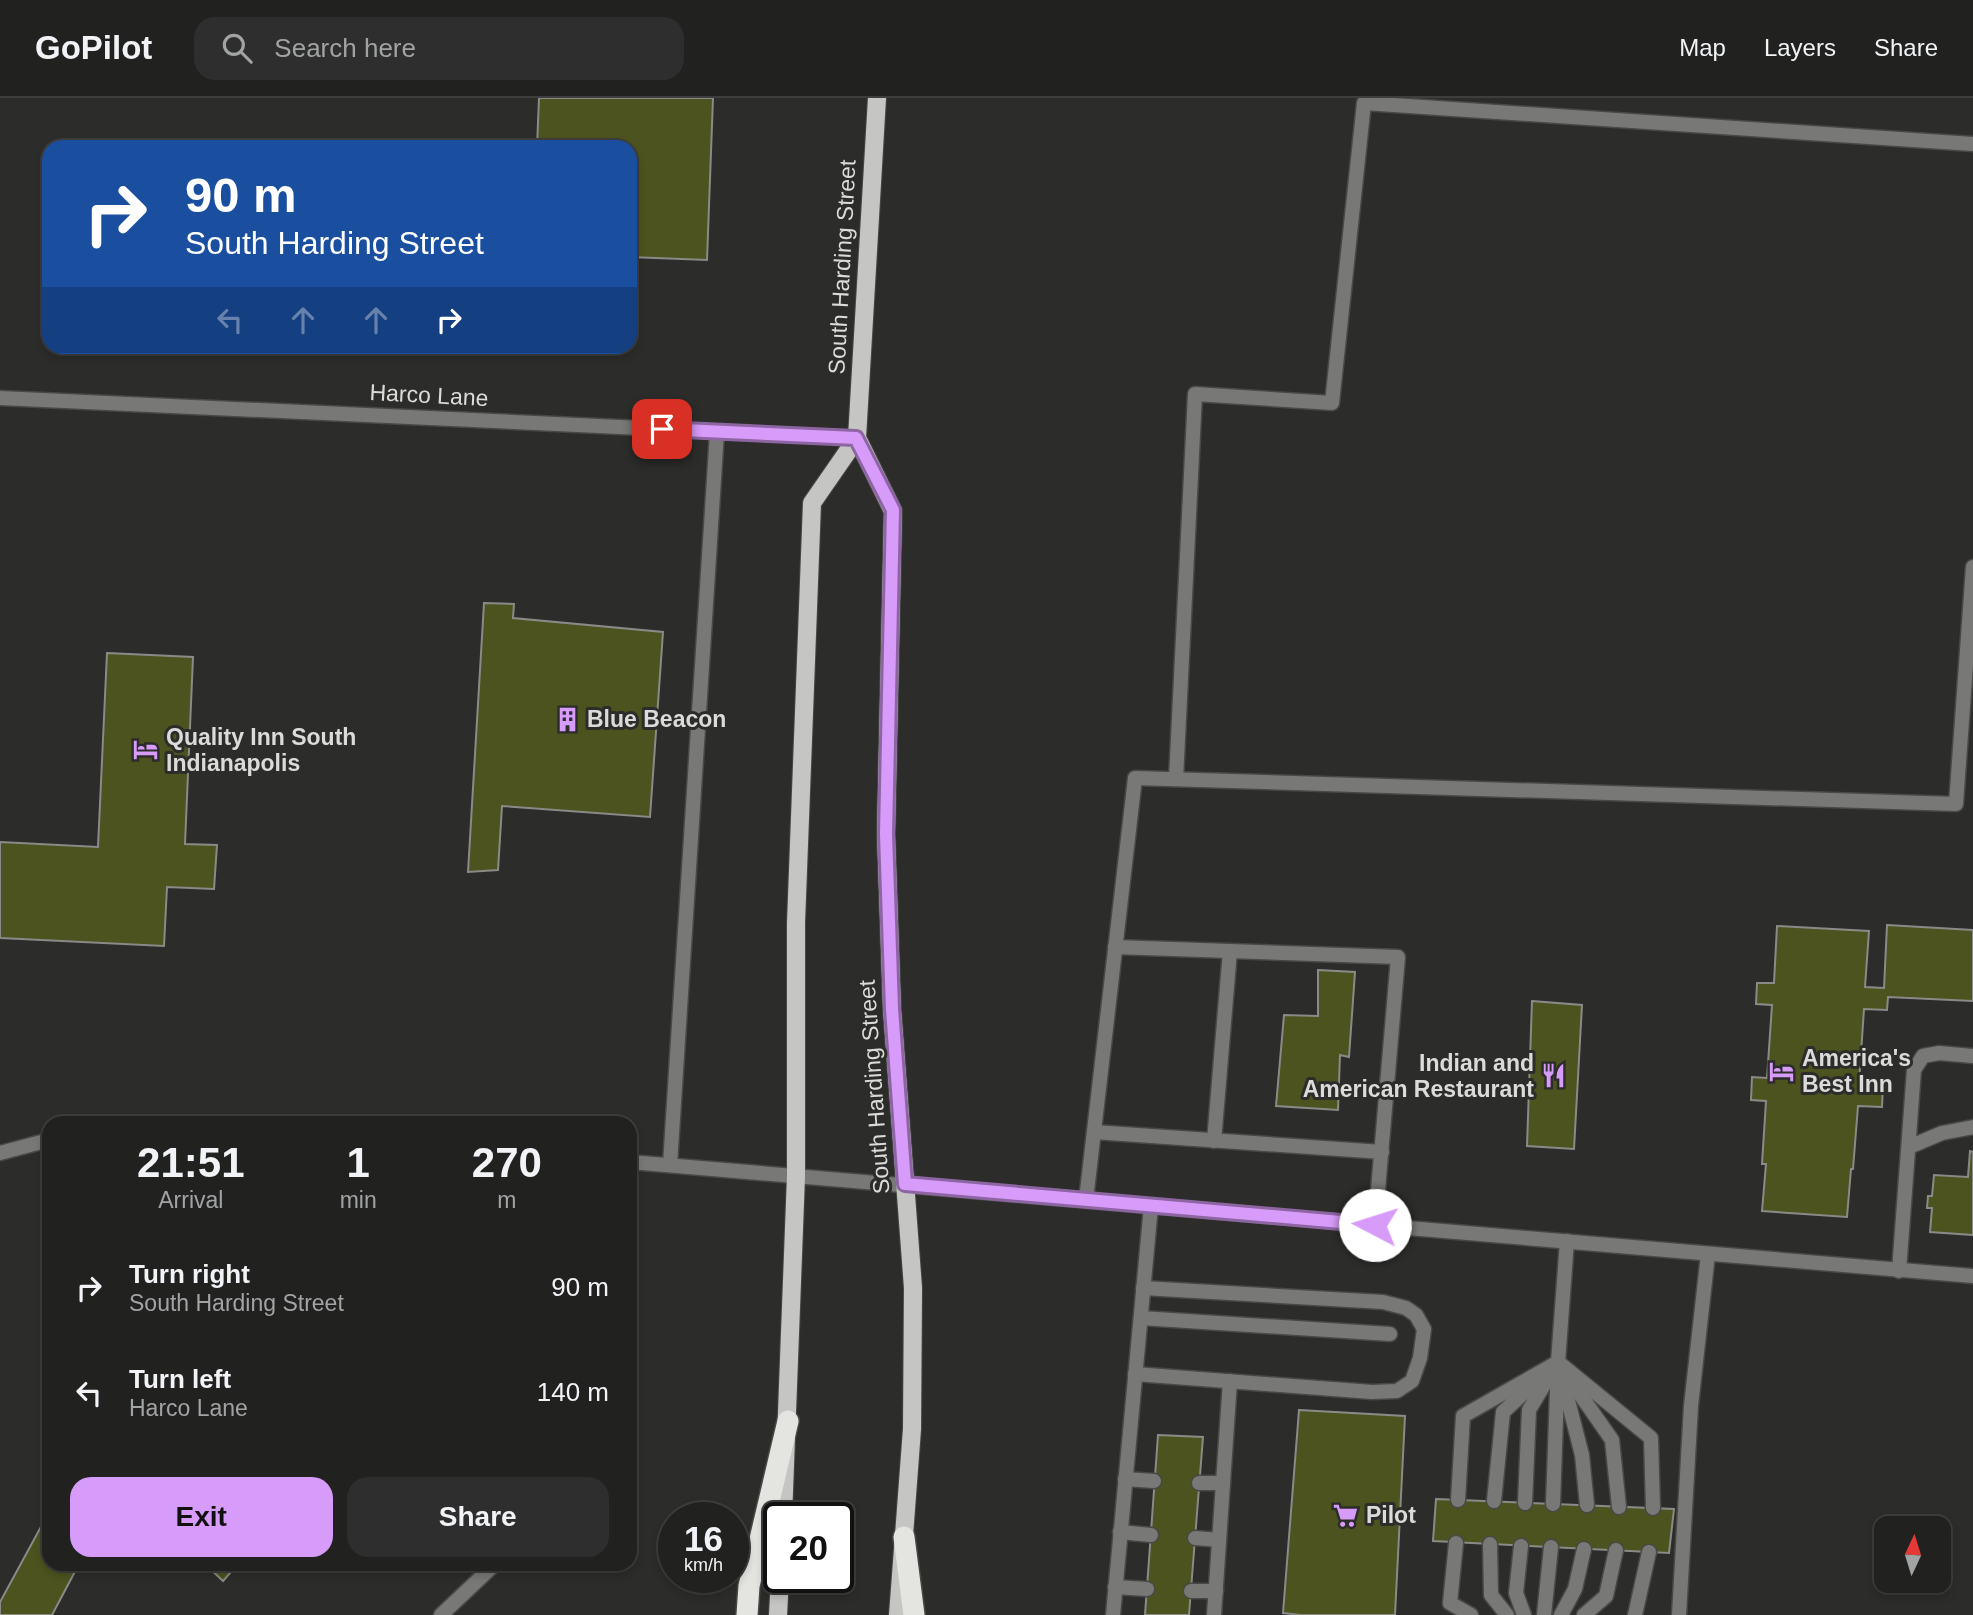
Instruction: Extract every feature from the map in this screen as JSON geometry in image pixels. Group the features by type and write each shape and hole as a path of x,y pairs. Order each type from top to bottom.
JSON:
{"highway":[{"path":"747,1615 749,1586 788,1421"},
{"path":"904,1537 914,1615"}],"main road":[{"name":"South Harding Street","path":"877,98 856,438 893,510 886,834 892,1009 913,1288 912,1429 898,1615"},
{"path":"784,1502 796,1176 796,923 812,503 856,438"},
{"path":"778,1615 779,1593"}],"street":[{"path":"1176,779 1195,394 1332,402 1364,103 1973,144"},
{"name":"Harco Lane","path":"0,398 856,438"},
{"path":"670,1165 717,432"},
{"path":"1086,1200 1135,778 1956,804 1973,567"},
{"path":"1115,947 1398,957 1375,1225"},
{"path":"1213,1141 1230,951"},
{"path":"1899,1271 1914,1070 1923,1056 1939,1053 1973,1056"},
{"path":"1909,1147 1942,1133 1973,1127"},
{"path":"1094,1132 1382,1152"},
{"path":"0,1153 42,1142"},
{"path":"637,1163 1973,1276"},
{"path":"1113,1615 1151,1206"},
{"path":"1553,1504 1558,1362 1567,1241"},
{"path":"1679,1615 1691,1406 1708,1254"},
{"path":"1135,1374 1371,1392 1397,1391 1412,1381 1420,1358 1424,1329 1416,1315 1406,1308 1383,1302 1143,1288"},
{"path":"1140,1318 1390,1334"},
{"path":"1458,1500 1463,1416 1558,1362"},
{"path":"1494,1502 1503,1412 1558,1362"},
{"path":"1525,1503 1529,1410 1558,1362"},
{"path":"1558,1362 1582,1455 1587,1505"},
{"path":"1558,1362 1612,1440 1619,1507"},
{"path":"1558,1362 1651,1438 1653,1508"},
{"path":"1214,1615 1230,1381"},
{"path":"1125,1479 1154,1481"},
{"path":"1199,1483 1223,1483"},
{"path":"1121,1532 1151,1535"},
{"path":"1195,1538 1219,1539"},
{"path":"1455,1543 1450,1603 1471,1615"},
{"path":"1490,1544 1490,1595 1507,1615"},
{"path":"1521,1546 1516,1594 1524,1615"},
{"path":"1544,1615 1551,1547"},
{"path":"1561,1615 1575,1589 1584,1549"},
{"path":"1584,1615 1605,1595 1616,1550"},
{"path":"1635,1615 1649,1552"},
{"path":"441,1615 488,1571"},
{"path":"1115,1587 1147,1589"},
{"path":"1191,1591 1216,1591"}],"building":[{"path":"539,98 713,98 707,260 637,257 637,140 537,140"},
{"name":"Blue Beacon","path":"484,603 514,604 513,618 663,632 650,817 502,806 498,870 468,872"},
{"name":"Quality Inn South Indianapolis","path":"107,653 193,657 185,844 217,845 214,889 167,887 164,946 0,938 0,842 98,847"},
{"path":"1887,925 1973,930 1973,1001 1888,997 1887,1010 1864,1009 1859,1083 1883,1085 1882,1107 1858,1106 1847,1217 1762,1211 1766,1164 1762,1164 1766,1101 1751,1100 1752,1077 1767,1078 1772,1005 1756,1004 1757,983 1774,983 1777,926 1869,931 1865,987 1884,988"},
{"path":"1318,970 1355,972 1349,1057 1340,1055 1338,1110 1276,1106 1284,1015 1318,1016"},
{"name":"Indian and American Restaurant","path":"1532,1001 1582,1005 1574,1149 1527,1146"},
{"path":"1970,1151 1973,1152 1973,1235 1930,1232 1932,1208 1927,1208 1928,1196 1932,1196 1934,1175 1968,1177"},
{"name":"Pilot","path":"1299,1410 1405,1416 1395,1615 1283,1613"},
{"path":"1158,1435 1203,1437 1189,1615 1145,1615"},
{"name":"Pilot","path":"1436,1499 1674,1509 1669,1553 1433,1541"},
{"path":"42,1525 42,1571 75,1571 52,1615 0,1615 0,1602"},
{"path":"212,1571 232,1571 223,1581"}],"place":[{"name":"Blue Beacon","path":"567,719"},
{"name":"Quality Inn South Indianapolis","path":"146,750"},
{"name":"America's Best Inn","path":"1782,1071"},
{"name":"Indian and American Restaurant","path":"1554,1076"},
{"name":"Pilot","path":"1346,1515"}],"route":[{"path":"662,429 856,438 893,510 886,834 892,1009 905,1184 1375,1225"}]}
